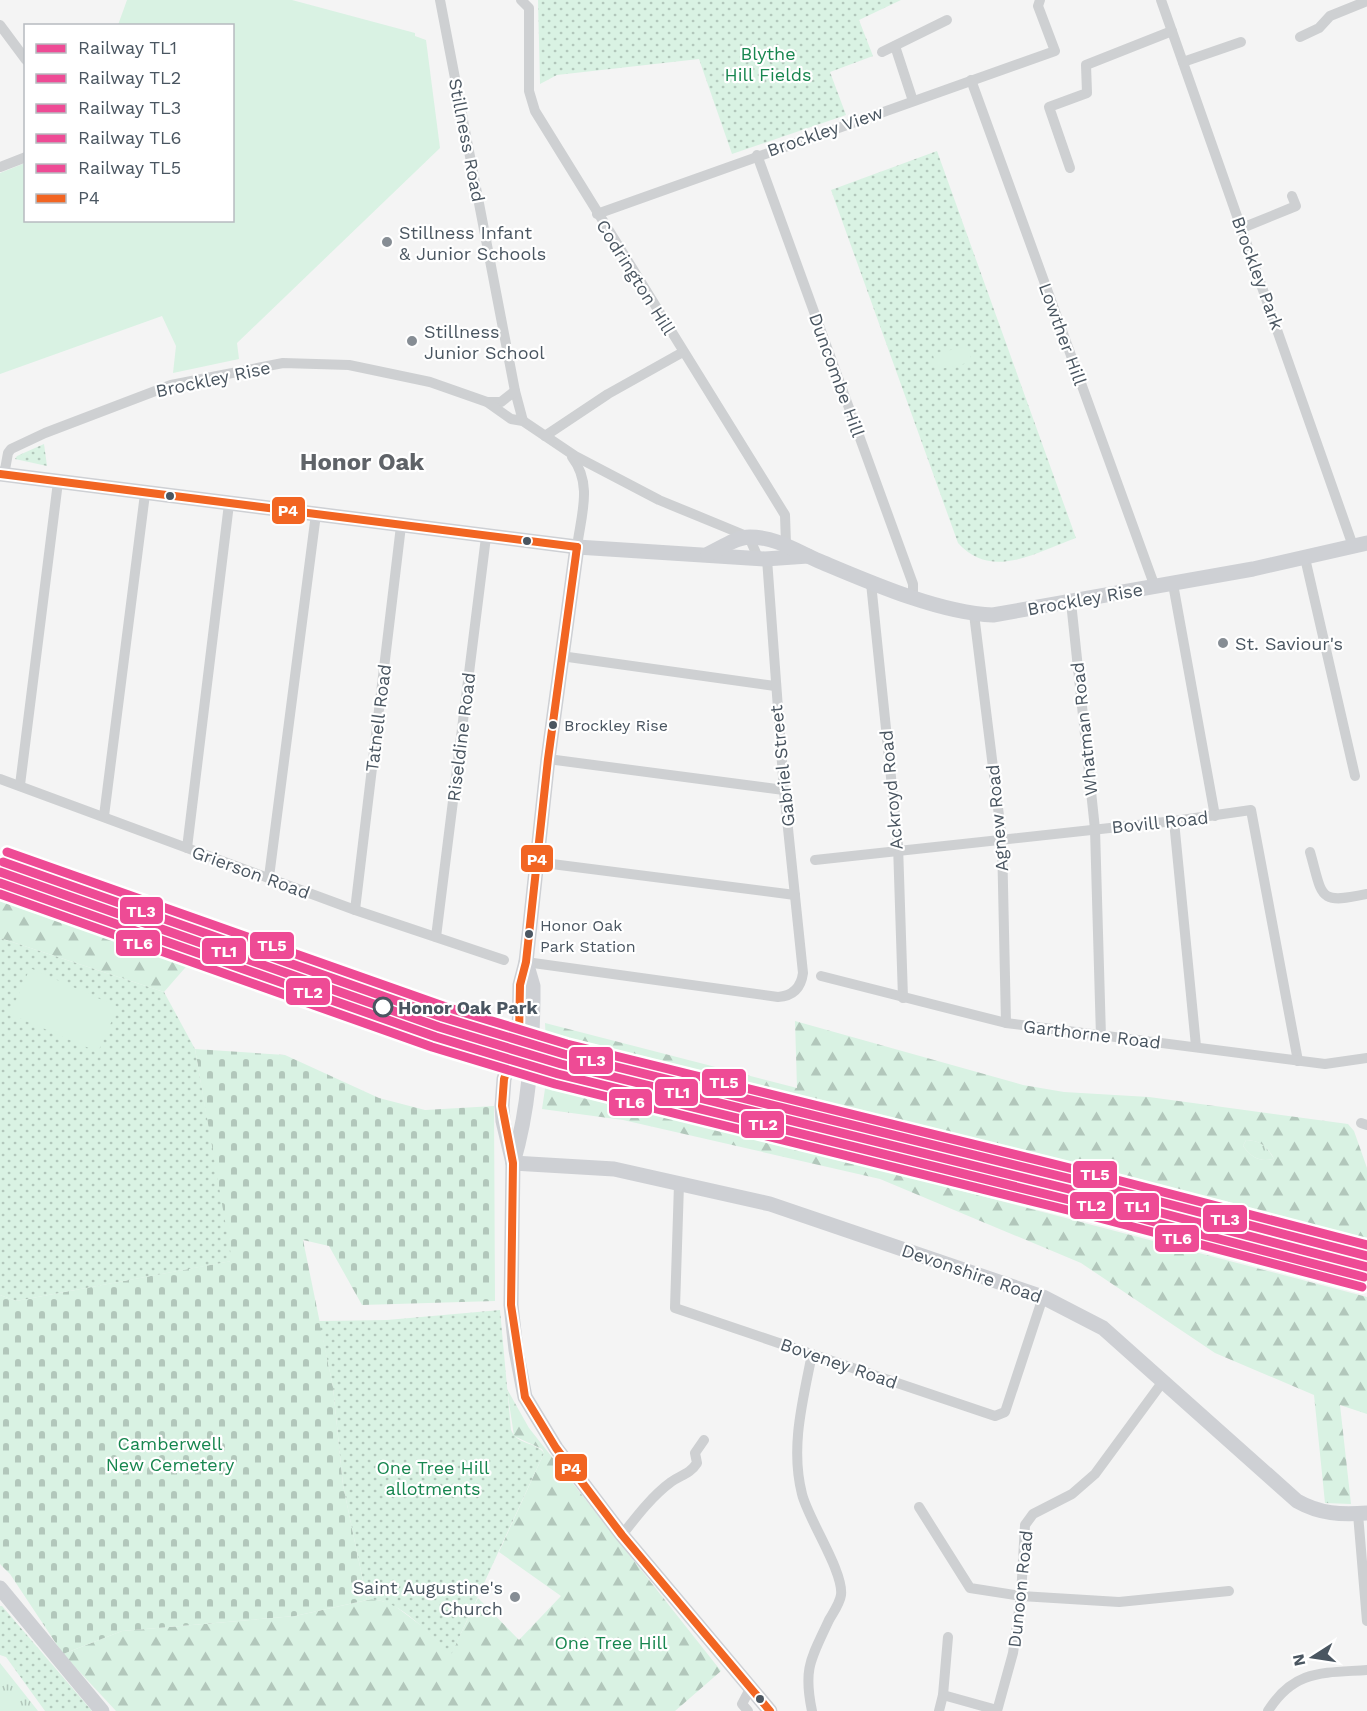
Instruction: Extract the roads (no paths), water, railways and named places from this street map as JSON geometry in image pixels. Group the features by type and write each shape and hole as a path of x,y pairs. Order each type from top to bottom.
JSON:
{"main road":[{"path":"2,474 144,494 578,547 708,554 808,556"},
{"name":"Brockley Rise","path":"749,537 786,544 871,583 974,614 993,615 1173,584 1360,545"},
{"path":"747,554 749,537"},
{"path":"513,1163 524,1126 529,1091 525,1036 533,986 526,962 536,862 561,656 578,547"},
{"path":"525,1036 504,1080 503,1121 513,1163 511,1305 516,1350 525,1397 556,1448 622,1535 770,1711"},
{"name":"Devonshire Road","path":"513,1163 615,1168 770,1204 1043,1297 1103,1328 1297,1501 1314,1510 1362,1513"},
{"path":"0,1588 102,1711"}],"street":[{"name":"Stillness Road","path":"440,0 515,391 524,422"},
{"name":"Codrington Hill","path":"521,0 529,8 531,102 597,214 785,515 786,544"},
{"name":"Brockley View","path":"597,214 757,155 1055,51 1038,6 1040,0"},
{"name":"Brockley Park","path":"1161,0 1242,228 1360,545"},
{"path":"1300,37 1319,28 1330,16 1367,1"},
{"path":"882,52 947,20"},
{"path":"0,25 24,57"},
{"path":"1070,168 1049,107 1087,93 1086,65 1172,31"},
{"path":"1183,62 1241,42"},
{"path":"895,46 914,101"},
{"name":"Lowther Hill","path":"971,80 1155,587"},
{"name":"Duncombe Hill","path":"757,155 913,584 913,596"},
{"path":"0,167 24,158"},
{"path":"1242,228 1296,206 1292,196"},
{"path":"544,436 608,394 683,352"},
{"name":"Brockley Rise","path":"2,474 11,450 86,416 171,385 283,363 349,365 430,382 487,402 511,419 524,422 610,475 676,509 749,537"},
{"path":"487,402 501,402 515,391"},
{"path":"566,449 581,468 586,484 578,547"},
{"path":"586,484 594,477 610,475"},
{"path":"20,785 58,482"},
{"path":"104,816 144,494"},
{"path":"187,848 229,504"},
{"path":"269,877 316,514"},
{"name":"Tatnell Road","path":"355,910 401,526"},
{"name":"Riseldine Road","path":"436,937 486,537"},
{"path":"747,554 756,553 749,537"},
{"name":"Gabriel Street","path":"526,962 778,997 795,991 803,973 775,686 747,554"},
{"path":"1305,558 1355,776"},
{"name":"Ackroyd Road","path":"871,583 898,851 903,998"},
{"path":"1173,584 1215,816"},
{"name":"Whatman Road","path":"1071,602 1095,829 1101,1037"},
{"name":"Agnew Road","path":"974,614 1002,840 1006,1023"},
{"path":"561,656 775,686"},
{"path":"548,759 784,790"},
{"name":"Grierson Road","path":"0,779 355,910 504,960"},
{"name":"Bovill Road","path":"815,860 1174,821 1251,810 1298,1061"},
{"path":"1174,821 1196,1046"},
{"path":"1310,852 1321,891 1328,899 1337,901 1367,894"},
{"path":"536,862 795,895"},
{"name":"Garthorne Road","path":"821,976 1006,1023 1325,1064 1367,1058"},
{"name":"Boveney Road","path":"679,1184 675,1308 995,1416 1005,1412 1043,1297"},
{"path":"812,1354 799,1419 795,1461 802,1496 837,1575 841,1595 808,1666 807,1684 812,1711"},
{"name":"Dunoon Road","path":"997,1711 1013,1653 1021,1596 1024,1532 1029,1518 1072,1494 1095,1474 1164,1380"},
{"path":"622,1535 637,1515 671,1482 691,1472 697,1463 695,1453 704,1440"},
{"path":"919,1507 970,1588 1021,1596 1119,1602 1229,1591"},
{"path":"1362,1513 1367,1621"},
{"path":"939,1711 943,1695 948,1637"},
{"path":"1268,1711 1290,1684 1307,1675 1367,1670"},
{"path":"748,1711 742,1704 751,1687"},
{"path":"943,1695 997,1711"}],"rail line":[{"name":"TL5","path":"7,852 446,1007 567,1044 1094,1174 1367,1245"},
{"name":"TL3","path":"3,862 442,1017 564,1054 1092,1184 1367,1256"},
{"name":"TL1","path":"0,872 439,1027 561,1064 1089,1194 1367,1267"},
{"name":"TL2","path":"0,883 436,1037 558,1074 1086,1204 1364,1277"},
{"name":"TL6","path":"0,894 432,1047 555,1084 1084,1214 1362,1287"}],"place":[{"name":"Stillness Infant & Junior Schools","path":"387,242"},
{"name":"Stillness Junior School","path":"412,341"},
{"name":"St. Saviour's","path":"1223,643"},
{"name":"Brockley Rise","path":"553,725"},
{"name":"Honor Oak Park Station","path":"529,934"},
{"name":"Honor Oak Park","path":"383,1007"},
{"name":"Saint Augustine's Church","path":"515,1597"}],"district":[{"name":"Honor Oak","path":"362,462"}],"park label":[{"name":"Blythe Hill Fields","path":"768,63"},
{"name":"Camberwell New Cemetery","path":"170,1453"},
{"name":"One Tree Hill allotments","path":"433,1477"},
{"name":"One Tree Hill","path":"611,1642"}]}
